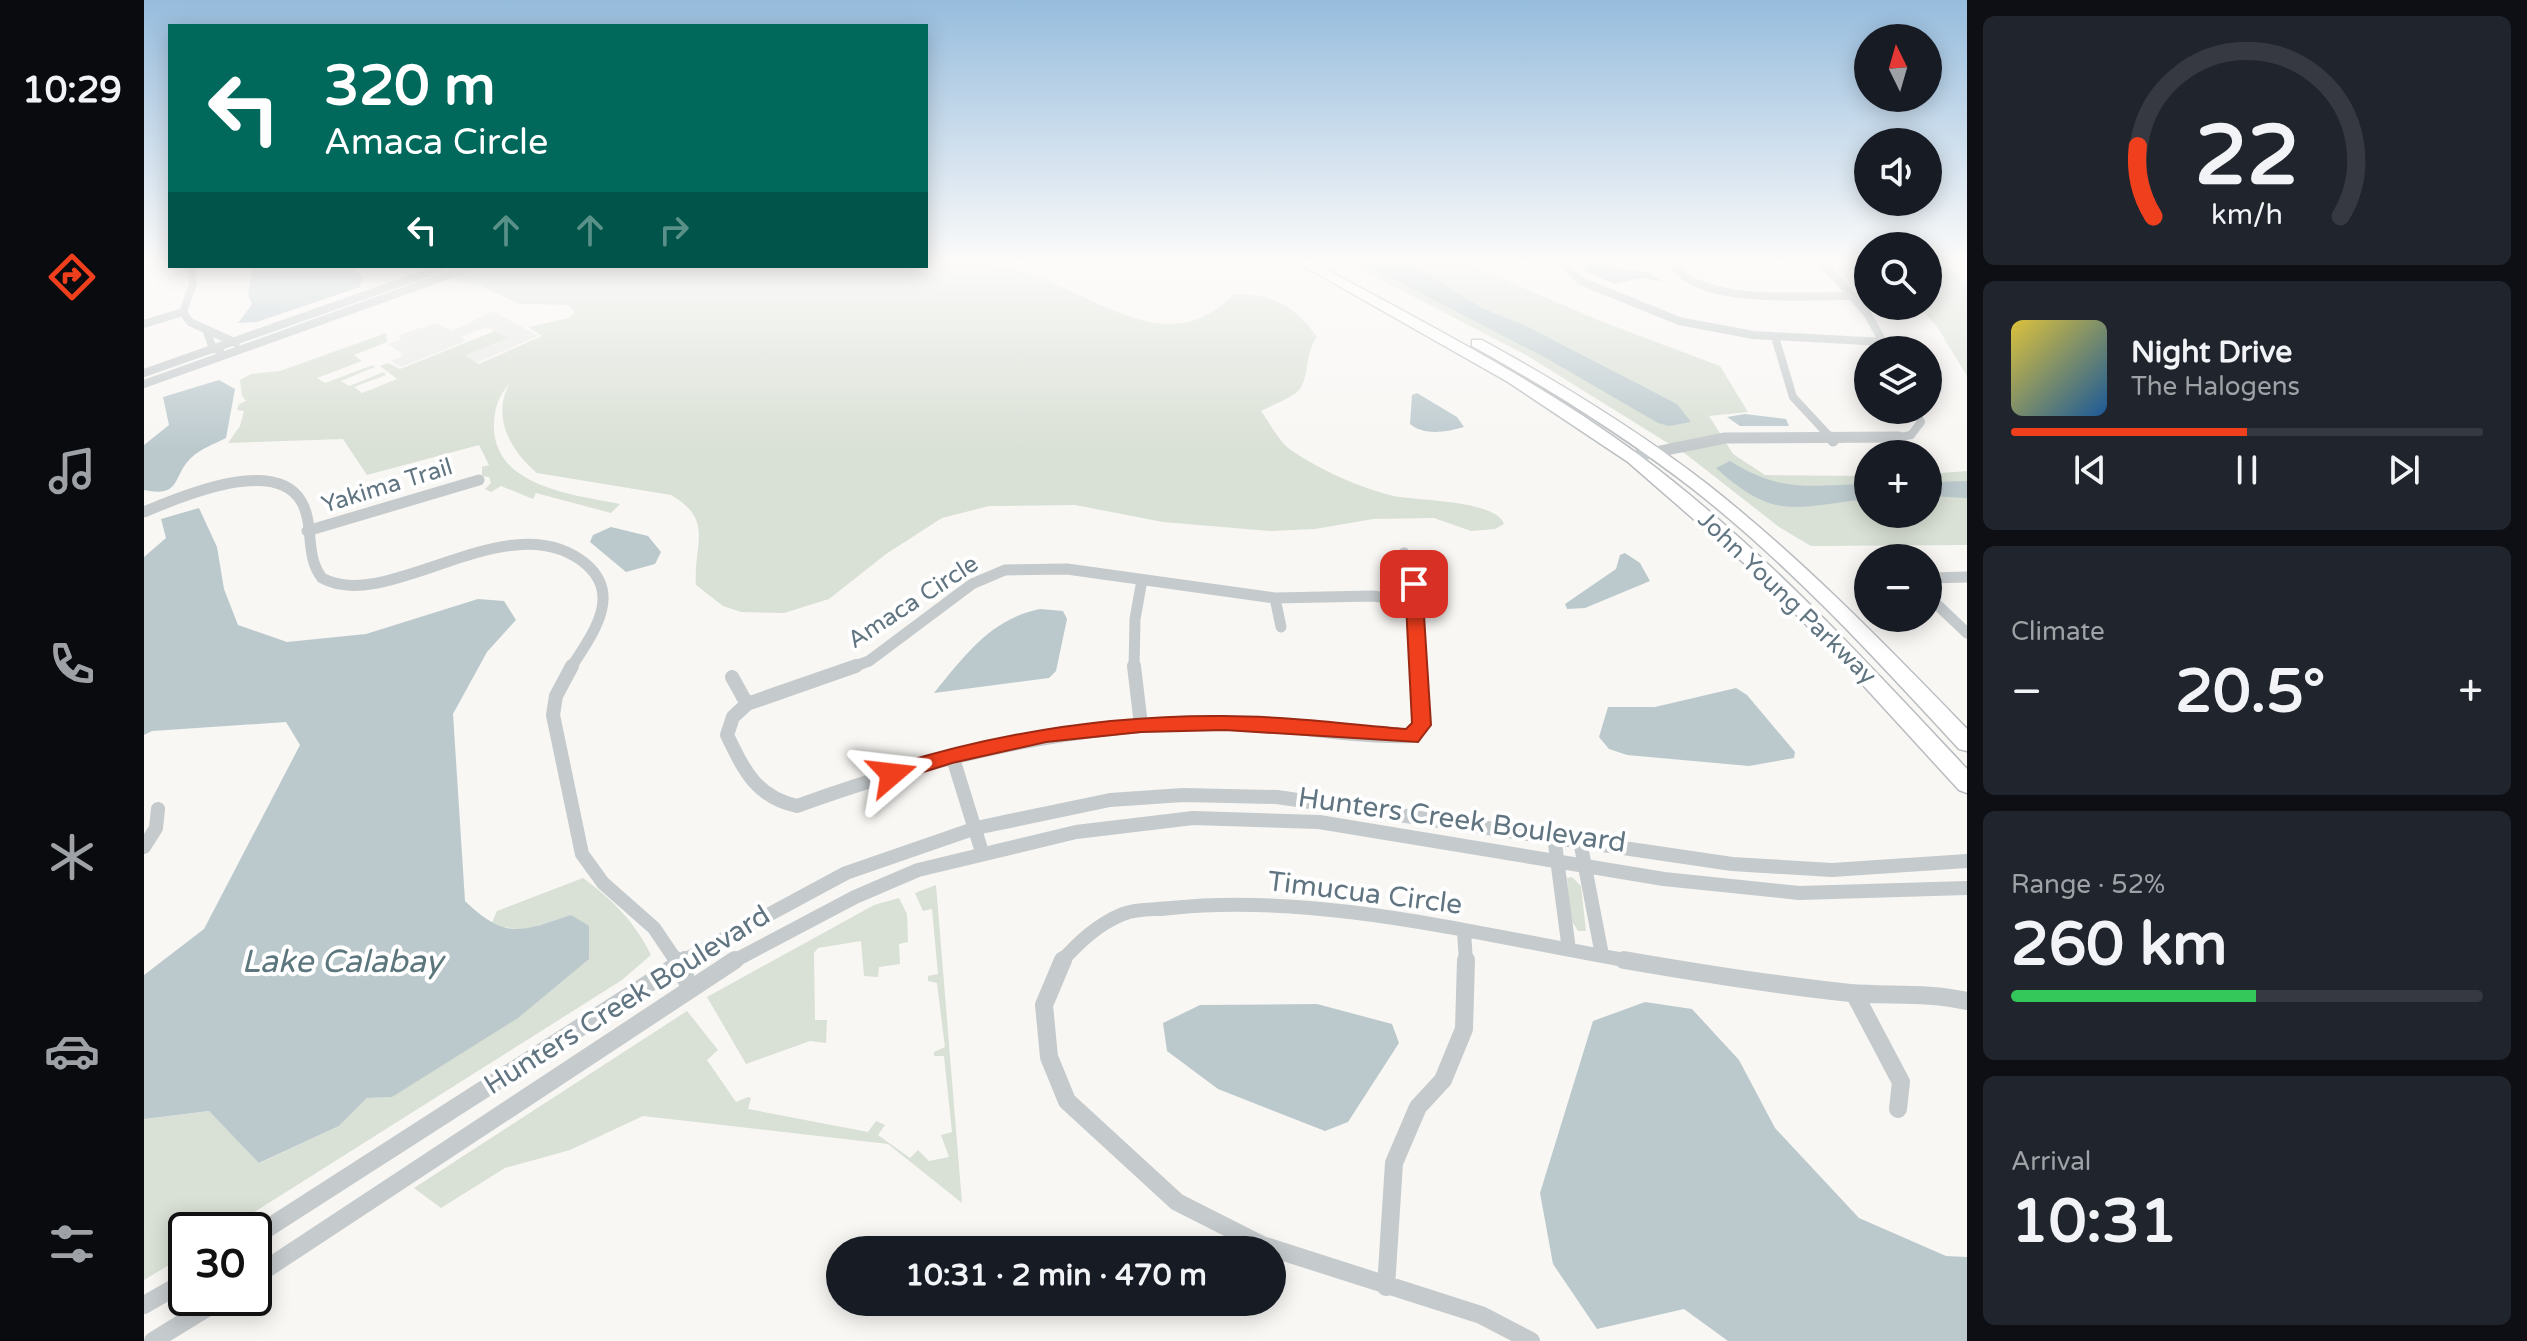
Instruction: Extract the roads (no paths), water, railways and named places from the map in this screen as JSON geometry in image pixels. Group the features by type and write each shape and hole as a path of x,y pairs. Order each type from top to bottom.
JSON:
{"highway":[{"name":"John Young Parkway","path":"1413,324 1511,378 1631,457 1704,514 1771,575 1967,784"},
{"name":"John Young Parkway","path":"1440,324 1550,384 1654,452 1790,563 1967,743"}],"street":[{"path":"194,324 237,341"},
{"path":"144,373 286,324"},
{"path":"144,384 312,324"},
{"path":"1694,324 1721,331 1854,343"},
{"path":"206,329 213,349"},
{"path":"1775,337 1793,397 1833,441"},
{"path":"232,352 237,341"},
{"path":"213,349 232,352"},
{"path":"1631,457 1725,438 1833,441 1911,435 1919,424"},
{"path":"144,512 228,485 265,480 278,482 301,501 316,572 326,582 343,586 366,584 449,557 512,545 538,546 573,555 592,568 601,581 604,602 601,618 557,689 553,715 579,847 596,876 648,921 690,987"},
{"name":"Yakima Trail","path":"307,531 479,480"},
{"path":"732,677 747,704 733,717 727,735 750,782 773,802 797,806 952,755 1046,735 1141,725 1225,723 1411,736 1421,725 1413,566 1404,553"},
{"name":"Amaca Circle","path":"747,704 869,661 972,584 1005,570 1067,569 1275,598 1373,596 1414,602"},
{"path":"1942,578 1967,577"},
{"path":"1141,725 1132,675 1131,631 1142,580"},
{"path":"1275,598 1281,627"},
{"path":"1942,609 1967,633"},
{"path":"952,755 982,852"},
{"name":"Hunters Creek Boulevard","path":"272,1225 678,964 776,908 846,873 976,828 1110,800 1199,795 1277,797 1732,864 1832,870 1967,861"},
{"path":"144,847 156,828 158,809"},
{"name":"Hunters Creek Boulevard","path":"272,1265 741,956 855,897 918,870 982,852 1076,832 1193,818 1319,822 1664,879 1799,893 1967,888"},
{"path":"1554,836 1569,950"},
{"path":"1580,841 1602,955"},
{"name":"Timucua Circle","path":"1531,1341 1481,1315 1262,1245 1177,1202 1067,1101 1049,1057 1044,1005 1058,966 1083,938 1125,913 1192,906 1266,905 1339,911 1728,978 1854,993 1936,994 1967,1001"},
{"path":"1386,1287 1394,1163 1418,1107 1443,1080 1464,1029 1468,987 1464,932"},
{"path":"1854,993 1901,1082 1898,1109"},
{"path":"144,1305 168,1291"},
{"path":"153,1341 194,1316"}],"water":[{"path":"1480,324 1526,326 1677,404 1691,422 1669,426 1658,423"},
{"path":"219,380 235,389 226,438 191,458 171,488 156,492 144,490 144,445 169,425 163,397"},
{"path":"1417,393 1457,417 1464,427 1429,432 1410,424 1412,395"},
{"path":"1745,414 1786,419 1789,426 1740,426 1727,417"},
{"path":"1730,461 1749,472 1782,483 1854,485 1854,501 1804,507 1772,504 1755,497 1716,468"},
{"path":"1967,481 1967,498 1942,497 1942,482"},
{"name":"Lake Calabay","path":"199,508 217,547 224,589 238,625 287,642 366,634 478,599 504,601 516,620 487,652 453,714 465,901 492,922 504,927 527,928 571,915 589,926 589,959 518,1018 392,1097 367,1098 339,1126 259,1163 209,1111 144,1119 144,975 204,929 300,745 286,722 152,731 144,735 144,557 166,538 161,519"},
{"path":"611,527 648,536 661,552 655,564 626,572 590,542 593,535"},
{"path":"1625,553 1640,563 1650,581 1585,608 1567,609 1565,604 1616,569 1620,555"},
{"path":"1040,609 1063,611 1067,619 1056,671 1049,678 934,693 980,640 1007,621"},
{"path":"1736,688 1747,695 1795,752 1794,758 1749,766 1627,755 1609,749 1599,737 1608,707 1655,707"},
{"path":"1645,1002 1692,1009 1739,1060 1775,1128 1859,1218 1946,1256 1967,1257 1967,1341 1728,1341 1684,1309 1597,1329 1553,1264 1540,1193 1593,1021"},
{"path":"1317,1004 1392,1024 1399,1043 1348,1122 1325,1131 1218,1089 1167,1051 1163,1023 1200,1005"}]}
